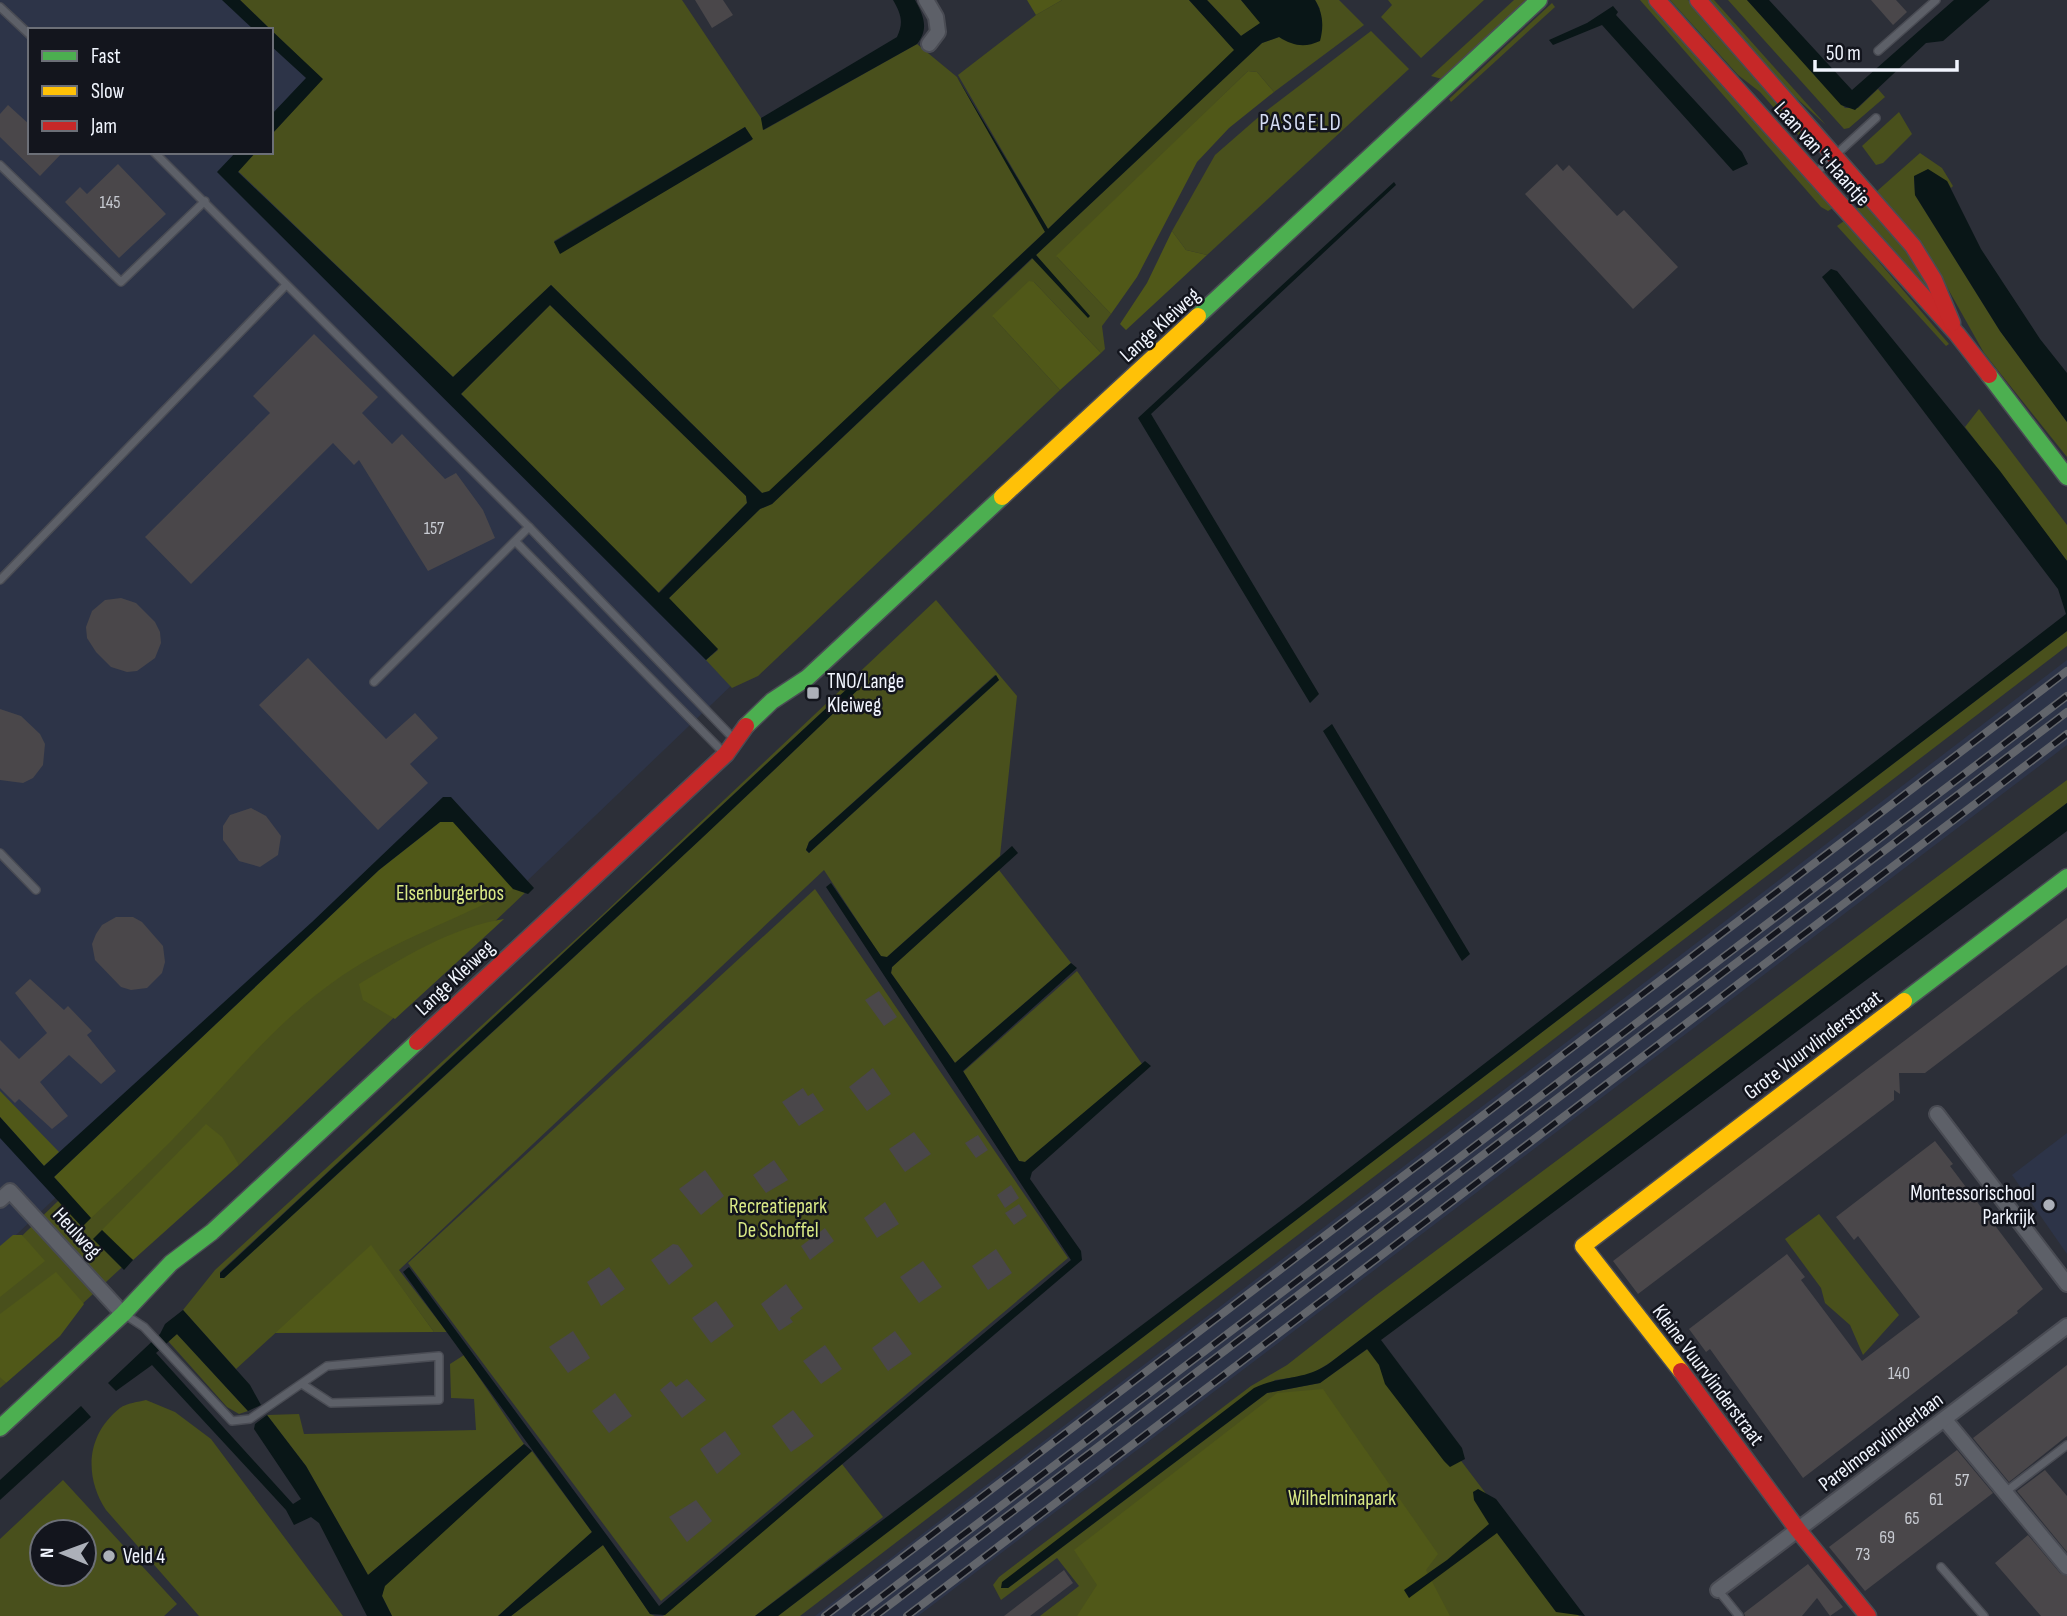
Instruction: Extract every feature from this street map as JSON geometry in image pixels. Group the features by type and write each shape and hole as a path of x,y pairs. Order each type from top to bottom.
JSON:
{"street":[{"path":"926,0 936,17 938,32 929,44"},
{"name":"Lange Kleiweg","path":"0,1428 123,1314 171,1264 212,1232 733,748 797,697 807,678 1539,0"},
{"name":"Laan van 't Haantje","path":"1657,0 1957,334 2067,477"},
{"name":"Laan van 't Haantje","path":"1698,0 1913,246 1934,280 1957,334"},
{"name":"Grote Vuurvlinderstraat","path":"1583,1245 2067,877"},
{"path":"1940,1118 2067,1284"},
{"name":"Heulweg","path":"0,1200 10,1191 123,1314"},
{"name":"Kleine Vuurvlinderstraat","path":"1583,1245 1658,1341 1797,1530 1868,1616"},
{"name":"Parelmoervlinderlaan","path":"1718,1590 2067,1326"},
{"path":"1945,1420 2067,1567"}],"lane":[{"path":"1878,51 1936,0"},
{"path":"0,7 28,33"},
{"path":"1813,176 1876,118"},
{"path":"156,154 205,201 285,286 529,527 733,748"},
{"path":"0,165 121,282 205,201"},
{"path":"0,580 285,286"},
{"path":"374,682 529,527"},
{"path":"516,541 733,748"},
{"path":"0,853 36,890"},
{"path":"123,1314 144,1327 232,1421 250,1419 327,1366 439,1356 439,1401 331,1403 302,1384"},
{"path":"2004,1493 2067,1445"},
{"path":"1941,1567 1984,1616"},
{"path":"1718,1590 1739,1616"}],"shaded area":[{"path":"0,0 228,0 259,28 28,28 28,154 247,154 736,681 525,883 83,1172 0,1250"},
{"path":"222,0 240,0 269,28 252,28"},
{"path":"893,0 915,0 924,22 923,33 917,44 763,130 761,118 897,37 901,18"},
{"path":"1189,0 1207,0 1241,36 1260,23 1241,0 1315,0 1322,20 1320,41 1299,45 1279,37 1262,43 1036,255 1090,316 1088,318 1032,258 772,504 760,509 669,598 718,649 706,660 217,172 234,154 254,154 238,172 453,377 551,285 762,493 769,491 1045,232 957,77 1048,229 1234,50","holes":["550,305 746,496 747,503 659,593 461,394"]},
{"path":"1747,0 1769,0 1852,90 1954,0 1990,0 1943,41 1926,43 1855,110 1841,105"},
{"path":"1613,6 1618,12 1616,15 1742,152 1748,164 1733,171 1602,25 1553,45 1549,40 1587,23"},
{"path":"273,32 323,79 273,133 273,113 306,78 273,48"},
{"path":"273,41 316,79 273,123"},
{"path":"745,127 753,139 560,254 554,242"},
{"path":"1928,169 1947,181 1981,249 2040,339 2067,373 2067,422 2000,331 1915,195 1914,176"},
{"path":"1394,182 1396,185 1151,414 1319,694 1310,703 1138,418"},
{"path":"1831,269 1837,271 2000,471 2067,561 2067,631 778,1616 755,1616 1299,1207 2066,614 2058,589 1822,277"},
{"path":"2067,660 2067,745 918,1616 815,1616"},
{"path":"863,674 867,675 868,680 709,832 224,1278 220,1278 220,1273"},
{"path":"996,675 999,680 809,853 806,850 809,842"},
{"path":"1332,724 1470,954 1462,961 1323,731"},
{"path":"443,797 451,797 534,888 528,894 513,889 453,822 440,822 379,870 54,1177 91,1218 82,1227 0,1138 0,1117 44,1166 312,922"},
{"path":"2067,803 2067,831 1381,1340 1462,1448 1465,1459 1450,1467 1444,1461 1385,1384 1379,1365 1367,1349 1320,1383 1267,1393 1008,1588 1001,1588 1002,1582 1254,1388 1312,1372 1331,1362"},
{"path":"1012,846 1018,853 892,967 891,973 955,1063 1071,963 1077,968 963,1071 1019,1161 1025,1162 1145,1061 1151,1066 1032,1172 1030,1179 1081,1251 1082,1260 665,1615 650,1614 603,1545 511,1616 498,1616 592,1532 403,1272 409,1267 659,1606 1071,1260 826,887 831,883 881,956 887,957"},
{"name":"Montessorischool Parkrijk","path":"2067,1133 2067,1254 2012,1175"},
{"path":"102,1230 133,1260 124,1270 93,1239"},
{"path":"183,1310 250,1385 261,1405 248,1411 177,1334 156,1353 293,1504 301,1499 254,1429 255,1424 267,1415 306,1466 368,1575 524,1444 532,1451 385,1586 382,1596 392,1616 367,1616 319,1523 311,1517 294,1525 286,1510 152,1365 116,1391 108,1383 160,1334 165,1324"},
{"path":"81,1406 91,1417 0,1500 0,1480"},
{"path":"1478,1489 1496,1499 1585,1616 1556,1612 1497,1533 1409,1598 1404,1590 1447,1560 1489,1524 1474,1500 1473,1492"}],"green space":[{"path":"240,0 682,0 761,118 764,130 917,44 957,77 1046,231 769,492 762,493 551,285 453,377 238,171 254,154 273,154 273,133 322,79 273,32 273,28 269,28","holes":["745,127 752,140 560,253 554,241"]},
{"path":"1027,0 1062,0 1036,15"},
{"path":"1062,0 1189,0 1235,50 1048,229 958,75 1036,15"},
{"path":"1207,0 1241,0 1261,23 1241,36"},
{"path":"1315,0 1339,0 1364,25 1274,92 1257,72 1248,71 1057,257 1111,314 1102,326 1105,349 1101,353 1034,282 993,317 1060,390 758,676 732,688 706,660 718,650 668,599 760,509 772,504 1033,258 1089,317 1036,255 1262,43 1279,37 1320,9"},
{"path":"1388,0 1484,0 1421,58 1381,17 1392,5"},
{"path":"1514,0 1528,0 1442,79 1431,76"},
{"path":"1640,0 1648,0 1833,208 1828,211 1821,207"},
{"path":"1670,0 1688,0 1810,143 1796,133 1760,92 1738,75"},
{"path":"1709,0 1714,0 1826,125 1792,94"},
{"path":"1728,0 1747,0 1845,108 1858,108 1878,89 1885,97 1849,128 1844,129"},
{"path":"1552,3 1555,7 1451,102 1449,99"},
{"path":"1371,31 1409,69 1207,255 1186,250 1172,231 1215,155 1262,114"},
{"path":"1248,71 1257,72 1274,92 1229,128 1197,162 1137,277 1111,314 1056,256"},
{"path":"1899,112 1912,134 1883,163 1876,165 1862,146"},
{"path":"1920,153 1942,168 1953,186 1951,188 1947,181 1914,176 1915,195 2000,331 2067,422 2067,457 1984,353 1943,280 1876,192"},
{"path":"1865,202 1904,247 1942,307 1855,210"},
{"path":"1844,221 1949,344 1946,346 1837,226"},
{"path":"1172,231 1186,250 1207,255 1126,330 1120,324 1147,283"},
{"path":"1029,281 1034,282 1101,353 1060,390 992,316"},
{"path":"550,305 746,496 747,503 658,593 461,394"},
{"path":"1979,409 2067,525 2067,561 1965,427"},
{"path":"936,600 1017,696 1000,856 887,957 881,957 824,870 399,1270 447,1332 434,1332 371,1246 236,1369 183,1310 215,1270 601,916","holes":["863,674 867,675 868,680 709,832 224,1278 220,1278 220,1272","995,675 999,680 809,853 806,850 809,842"]},
{"path":"2067,631 2067,646 800,1616 778,1616"},
{"name":"Wilhelminapark","path":"2067,780 2067,803 1331,1362 1310,1375 1275,1380 1004,1583 1008,1588 1267,1393 1320,1383 1373,1345 1579,1616 1040,1616 1079,1586 1057,1558 1001,1600 993,1585 999,1577 1251,1386 1287,1365 1375,1296"},
{"name":"Elsenburgerbos","path":"452,821 529,889 239,1165 236,1162 2,1378 6,1383 0,1388 0,1257"},
{"path":"440,822 453,822 513,889 363,962 322,991 266,1040 171,1141 91,1218 54,1177 379,870"},
{"path":"999,870 1071,963 955,1063 891,973 892,967"},
{"name":"Recreatiepark De Schoffel","path":"815,889 1068,1258 661,1601 408,1263"},
{"path":"504,919 395,1019 363,1000 359,984 393,964 447,936"},
{"path":"1077,971 1142,1064 1025,1162 1019,1161 963,1072"},
{"path":"0,1091 59,1152 44,1166 0,1117"},
{"path":"206,1124 222,1137 239,1165 133,1260 102,1230"},
{"path":"1819,1214 1899,1315 1863,1355 1850,1325 1825,1303 1821,1288 1785,1239"},
{"path":"13,1235 22,1235 45,1261 0,1297 0,1246"},
{"path":"371,1245 434,1332 275,1333"},
{"path":"56,1272 84,1304 60,1336 6,1383 0,1377 0,1314"},
{"path":"177,1334 248,1411 239,1414 227,1407 168,1341"},
{"path":"464,1355 524,1444 368,1575 306,1466 267,1415 299,1414 304,1434 476,1430 474,1399 451,1398 450,1364"},
{"name":"Wilhelminapark","path":"1323,1389 1438,1554 1426,1570 1450,1616 1077,1616 1097,1585 1074,1550 1277,1393"},
{"path":"146,1400 175,1412 211,1439 343,1616 199,1616 106,1510 94,1484 92,1456 100,1431 120,1408"},
{"path":"532,1451 592,1532 498,1616 392,1616 382,1596 384,1586"},
{"path":"842,1464 883,1517 755,1616 663,1616"},
{"name":"Veld 4","path":"63,1480 98,1518 28,1518 28,1588 98,1588 98,1518 177,1604 164,1616 0,1616 0,1539"},
{"path":"603,1545 650,1614 655,1616 511,1616"}],"building":[{"path":"695,0 723,0 733,15 712,28"},
{"path":"1871,0 1896,0 1907,12 1893,25"},
{"path":"8,105 28,123 28,154 61,154 40,176 0,137 0,114"},
{"path":"118,164 166,214 119,258 65,202 80,187 87,194"},
{"path":"1557,164 1563,171 1569,165 1617,216 1624,210 1678,267 1633,309 1525,194"},
{"path":"314,334 378,397 362,413 392,444 402,434 445,479 456,473 483,510 495,538 428,571 359,460 354,465 333,443 191,584 145,537 270,413 253,396"},
{"path":"121,598 136,603 155,622 160,632 161,643 155,658 137,671 127,672 111,667 87,638 86,627 92,611 105,600"},
{"path":"308,658 386,739 415,713 438,738 410,764 428,783 378,830 259,705"},
{"path":"0,709 21,716 40,734 45,744 43,765 33,778 23,783 0,780"},
{"path":"251,808 266,816 281,836 278,855 260,867 239,861 223,840 223,826 230,815"},
{"path":"116,917 133,917 142,922 163,946 165,962 162,973 147,988 131,990 121,987 95,960 92,944 96,934 102,925"},
{"path":"2067,918 2067,965 1925,1073 1899,1073 1900,1094 1894,1090 1894,1100 1638,1294 1613,1261"},
{"path":"30,979 64,1010 68,1006 92,1031 87,1035 116,1071 101,1084 69,1055 40,1082 68,1116 52,1129 19,1099 15,1103 0,1088 0,1040 19,1059 47,1033 15,993"},
{"path":"879,991 897,1017 884,1026 865,1000"},
{"path":"873,1068 891,1094 867,1111 849,1087"},
{"path":"803,1088 808,1096 813,1093 824,1110 799,1126 782,1102"},
{"path":"914,1132 931,1154 905,1172 889,1149"},
{"path":"978,1135 988,1150 976,1158 965,1143"},
{"path":"1935,1141 1953,1164 1950,1166 2043,1289 2017,1311 2018,1313 1803,1478 1710,1349 1706,1352 1689,1329 1787,1254 1805,1277 1801,1280 1862,1361 1920,1317 1858,1236 1854,1240 1836,1217"},
{"path":"774,1160 788,1180 766,1193 753,1175"},
{"path":"705,1170 724,1196 701,1215 679,1189"},
{"path":"1011,1185 1019,1198 1005,1208 997,1195"},
{"path":"885,1202 899,1224 877,1238 864,1218"},
{"path":"1019,1204 1027,1216 1014,1225 1005,1213"},
{"path":"825,1228 834,1241 810,1260 801,1246"},
{"path":"673,1244 678,1245 693,1266 669,1285 651,1260"},
{"path":"996,1249 1012,1273 988,1290 972,1266"},
{"path":"923,1261 942,1287 919,1303 900,1277"},
{"path":"609,1267 625,1289 601,1306 587,1282"},
{"path":"786,1284 803,1308 790,1318 793,1322 779,1331 761,1304"},
{"path":"716,1301 734,1326 711,1343 692,1318"},
{"path":"573,1331 590,1358 568,1373 549,1347"},
{"path":"895,1331 912,1354 888,1371 872,1348"},
{"path":"825,1345 842,1369 821,1384 803,1361"},
{"path":"2067,1365 2067,1436 2009,1482 1973,1438"},
{"path":"687,1379 706,1400 682,1418 660,1390 671,1381 676,1387"},
{"path":"615,1393 632,1416 609,1433 592,1411"},
{"path":"793,1410 814,1436 791,1452 772,1426"},
{"path":"725,1431 741,1454 717,1474 700,1449"},
{"path":"1957,1450 1993,1493 1865,1591 1829,1547"},
{"path":"2045,1470 2067,1496 2067,1552 2017,1491"},
{"path":"696,1500 712,1521 687,1542 669,1517"},
{"path":"2028,1535 2060,1573 2067,1576 2067,1616 2041,1616 1995,1563"},
{"path":"1808,1564 1843,1607 1830,1616 1817,1598 1802,1616 1745,1616 1744,1613"},
{"path":"1064,1570 1073,1583 1030,1616 1004,1616"}],"railway":[{"path":"825,1616 2067,671"},
{"path":"856,1616 2067,696"},
{"path":"875,1616 2067,712"},
{"path":"907,1616 2067,734"}],"traffic: fast":[{"path":"1198,316 1539,0"},
{"path":"1989,375 2067,477"},
{"path":"746,726 772,701 807,678 1002,497"},
{"path":"1904,1001 2067,877"},
{"path":"0,1428 123,1314 171,1263 212,1232 417,1042"}],"traffic: slow":[{"path":"1002,497 1198,316"},
{"path":"1681,1371 1583,1246 1904,1001"}],"traffic: jam":[{"path":"1657,0 1957,334 1989,375"},
{"path":"1698,0 1913,246 1934,280 1952,323"},
{"path":"417,1042 726,754 746,726"},
{"path":"1681,1371 1798,1530 1868,1616"}],"place":[{"name":"TNO/Lange Kleiweg","path":"813,693"},
{"name":"Montessorischool Parkrijk","path":"2049,1205"},
{"name":"Veld 4","path":"109,1556"}],"district":[{"name":"PASGELD","path":"1301,123"}]}
